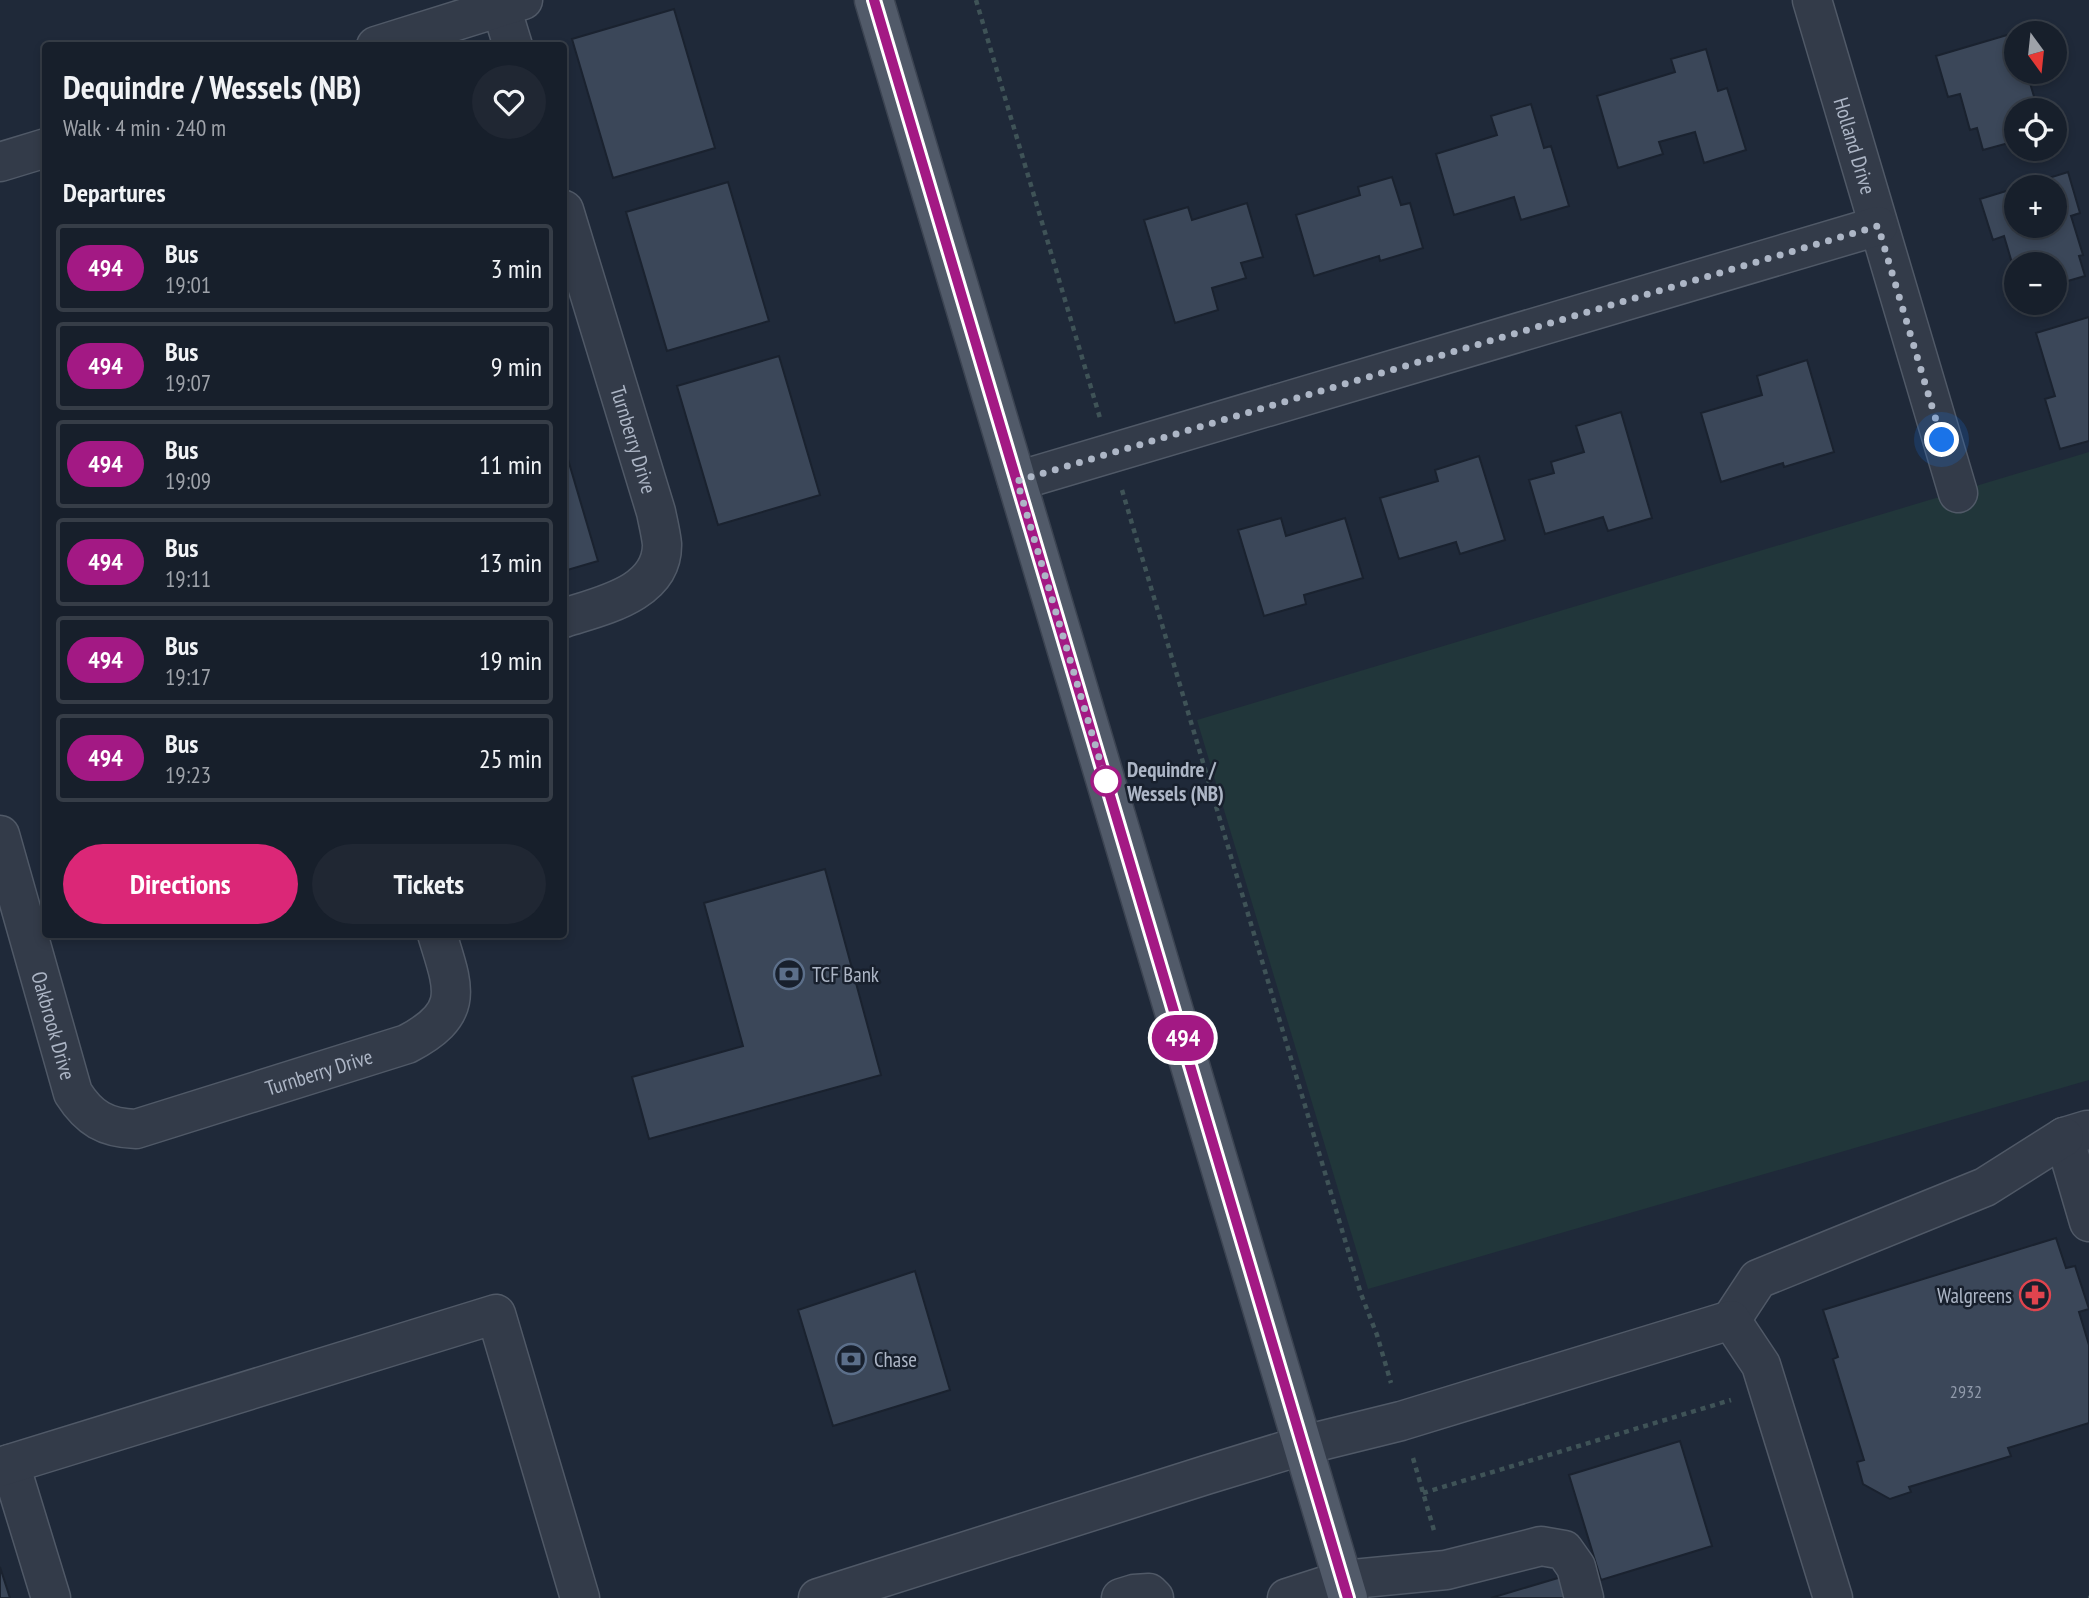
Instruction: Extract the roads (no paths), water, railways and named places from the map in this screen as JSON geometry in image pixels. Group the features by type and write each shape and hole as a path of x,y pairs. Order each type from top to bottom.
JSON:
{"main road":[{"path":"874,0 1345,1589"}],"street":[{"name":"Holland Drive","path":"1812,0 1958,493"},
{"path":"389,42 512,3 513,42"},
{"path":"0,162 42,149"},
{"name":"Turnberry Drive","path":"567,220 656,512 662,547 654,575 637,589 612,603 567,617"},
{"path":"1017,481 1878,226"},
{"name":"Oakbrook Drive","path":"0,835 73,1093 85,1111 102,1122"},
{"name":"Turnberry Drive","path":"102,1122 117,1129 136,1129 407,1044 425,1035 441,1020 451,1004 452,982 438,938"},
{"path":"839,1595 1304,1445 1414,1417 1731,1320 1758,1279 1984,1187 2076,1133 2089,1222"},
{"path":"51,1598 5,1466 496,1314 580,1598"},
{"path":"1731,1320 1762,1365 1833,1598"},
{"path":"1287,1598 1446,1570 1541,1546 1564,1550 1576,1567 1584,1598"},
{"path":"1121,1598 1149,1593 1154,1598"}],"place":[{"name":"Dequindre / Wessels (NB)","path":"1106,781"},
{"name":"TCF Bank","path":"789,974"},
{"name":"Walgreens","path":"2035,1295"},
{"name":"Chase","path":"851,1359"}]}
